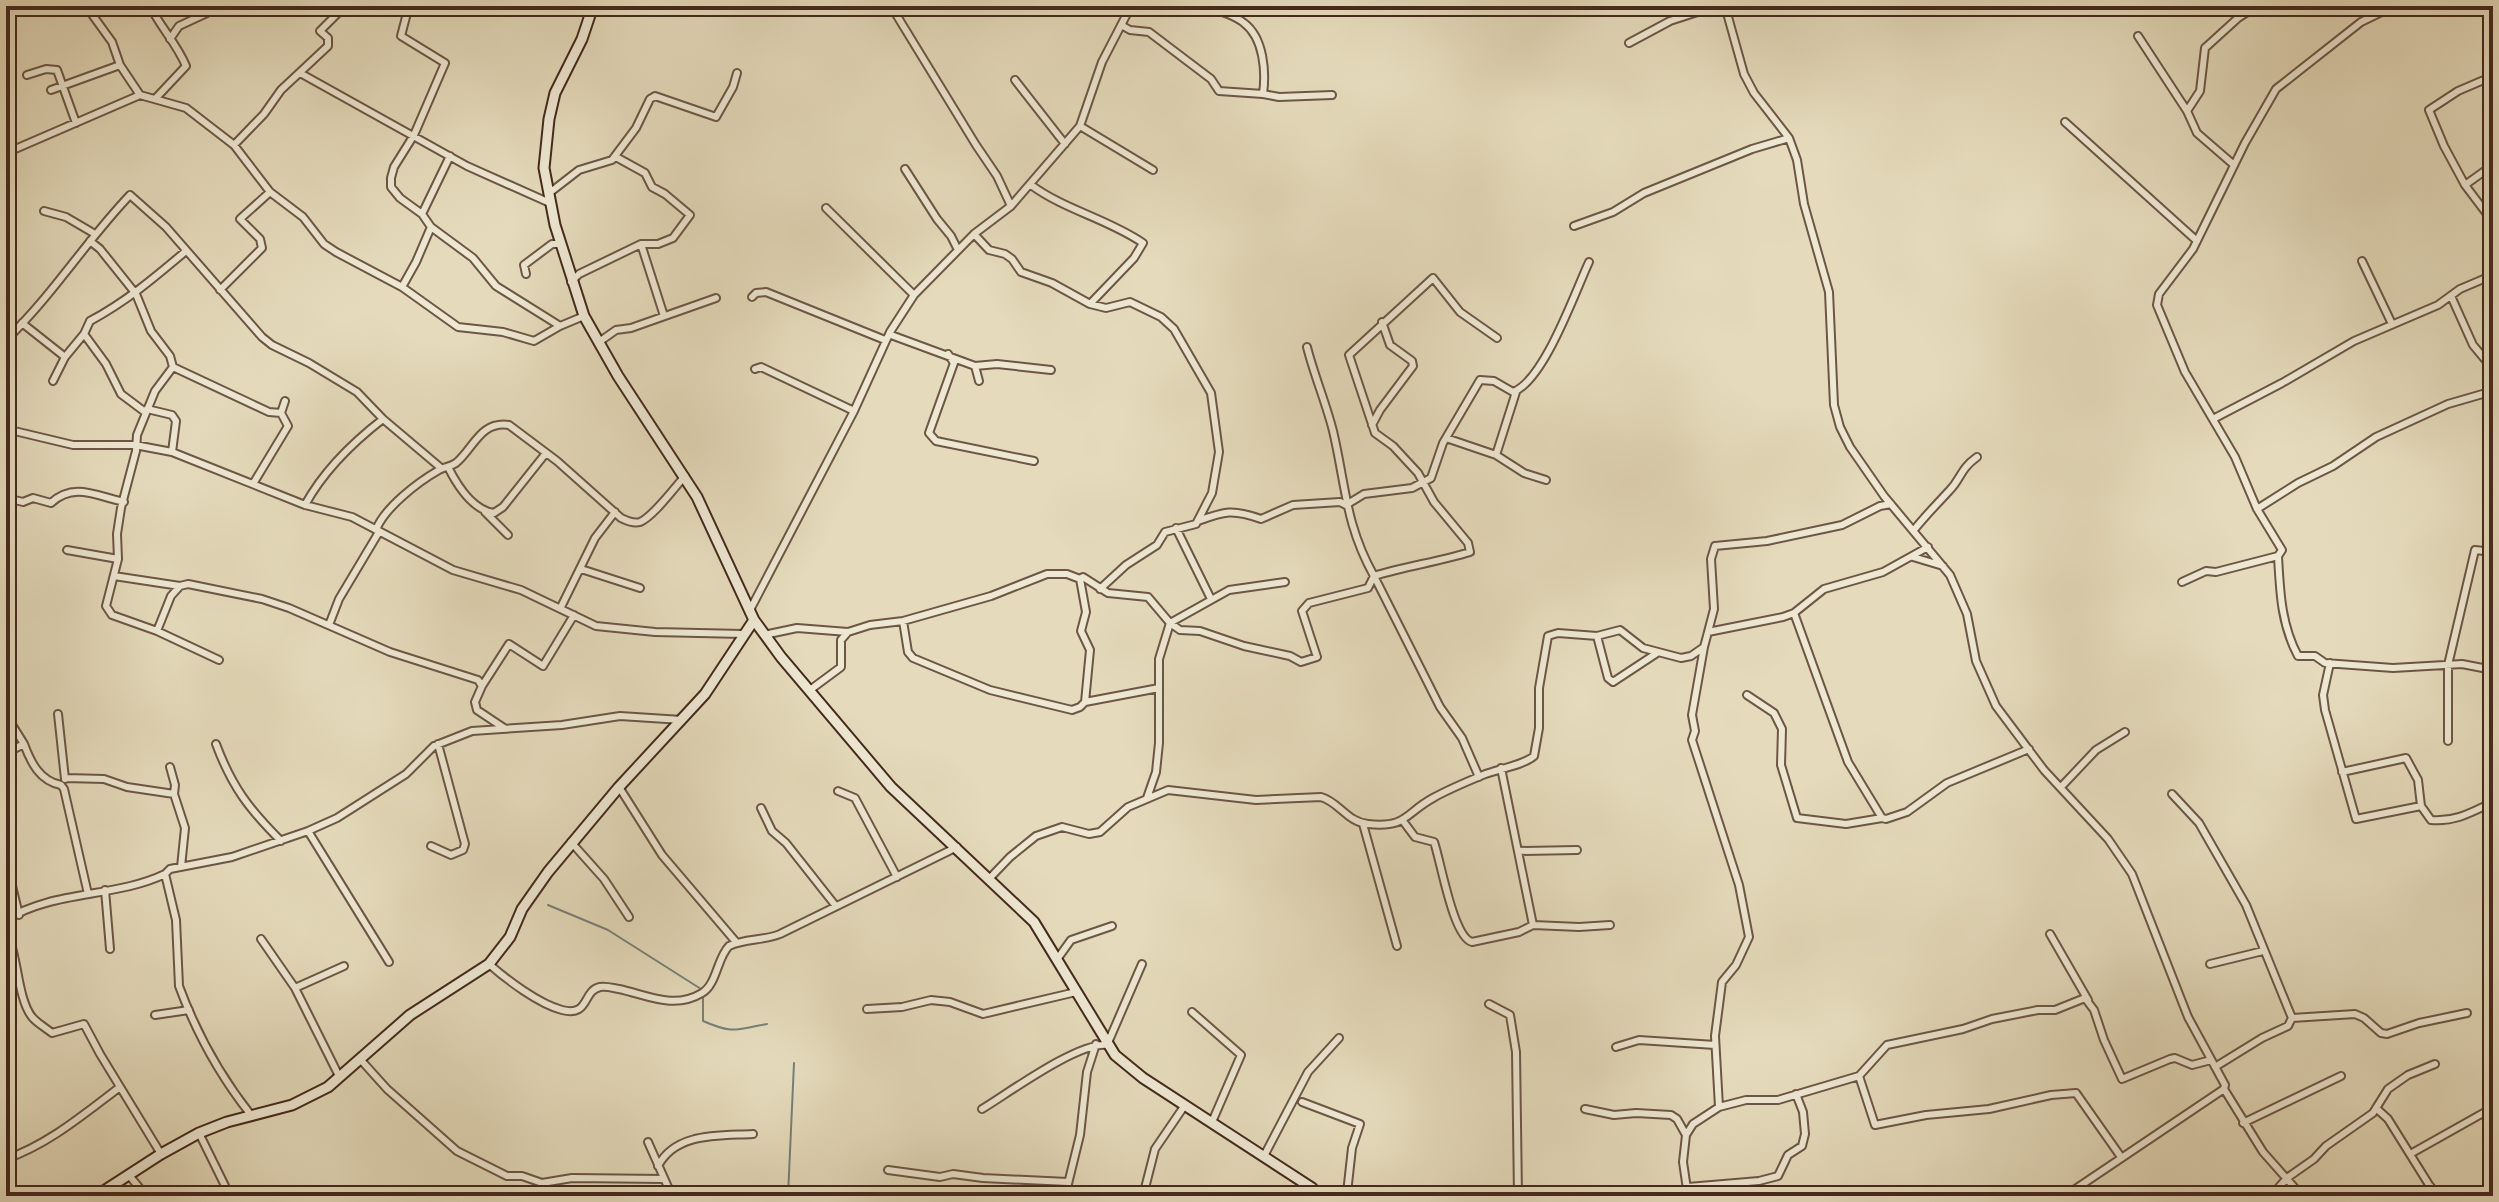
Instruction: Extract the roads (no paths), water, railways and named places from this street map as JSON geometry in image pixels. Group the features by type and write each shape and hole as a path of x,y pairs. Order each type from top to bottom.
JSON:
{"street":[{"path":"86,6 112,42 120,65 140,95"},
{"path":"150,6 161,29 186,66 155,99"},
{"path":"170,39 179,26 207,13 209,6"},
{"path":"234,145 264,114 281,90 328,46 328,38 320,31 345,6"},
{"path":"593,6 582,39 555,93 544,168 571,282 584,316 599,342 697,497 764,635 891,787 1034,922 1058,958 1101,1044 1143,1078 1312,1188 1319,1196"},
{"path":"891,6 997,176 1011,206"},
{"path":"96,1196 199,1133 292,1105 340,1078 410,1015 489,964 510,937 530,897 571,842 705,694 743,634 854,411 885,340 914,295 974,234 1011,206 1080,126 1102,62 1131,6"},
{"path":"1202,6 1228,14 1246,24 1260,46 1266,75 1263,94"},
{"path":"1629,43 1670,21 1716,6"},
{"path":"1725,6 1744,74 1754,93 1789,138 1797,160 1804,204 1829,292 1836,414 1850,447 1955,583 1967,614 1973,648 1989,695 2029,749 2108,839 2132,874 2188,1017 2225,1085 2224,1089 2263,1152 2302,1196"},
{"path":"2187,111 2200,91 2205,48 2238,18 2257,6"},
{"path":"2394,6 2361,22 2285,80 2260,113 2197,241 2159,294 2157,305 2185,372 2244,474 2257,509 2282,550 2278,556 2282,613 2298,656 2315,656 2330,663 2417,669 2462,664 2493,670"},
{"path":"407,13 401,36 445,63 414,135 394,167 391,187 422,214 431,227 473,258 496,286 560,326"},
{"path":"1121,25 1130,30 1149,32 1211,79 1219,91 1279,97 1332,95"},
{"path":"2138,36 2187,111 2197,133 2234,165"},
{"path":"51,90 120,65"},
{"path":"27,75 53,68 57,70 76,123"},
{"path":"300,73 518,191 549,198"},
{"path":"549,198 579,170 616,157 636,128 650,99 655,96 716,117 733,87 737,73"},
{"path":"2493,76 2458,91 2429,110 2465,185 2493,222"},
{"path":"1015,80 1065,144"},
{"path":"6,153 140,95 155,99 186,108 234,145 270,192 303,217 324,244 402,287 458,327 503,332 534,341 584,316"},
{"path":"2065,122 2197,241"},
{"path":"1080,126 1153,170"},
{"path":"1574,226 1613,212 1644,193 1752,149 1789,138"},
{"path":"422,214 450,156"},
{"path":"571,282 579,274 641,244 658,244 673,238 690,215 652,187 645,173 616,157"},
{"path":"6,162 6,198"},
{"path":"2465,185 2493,165"},
{"path":"905,169 958,250"},
{"path":"1031,185 1050,199 1122,229 1143,243 1134,258 1090,304"},
{"path":"220,290 262,248 260,239 240,219 270,192"},
{"path":"6,340 130,195 272,345 357,392 383,419 445,468 508,535"},
{"path":"826,208 914,295"},
{"path":"44,211 66,217 92,238 116,267 136,294 151,331 170,356 173,367 269,412 281,413"},
{"path":"402,287 431,227"},
{"path":"974,234 989,250 1012,259 1021,272 1052,283 1090,304 1106,308 1130,302 1161,317 1174,329 1211,393 1219,452 1212,493 1198,521"},
{"path":"526,274 524,265 552,244 561,244"},
{"path":"641,244 664,316"},
{"path":"53,381 90,321 136,294 186,251"},
{"path":"2362,261 2392,324"},
{"path":"1496,455 1516,392 1552,344 1589,262"},
{"path":"2213,419 2354,341 2438,305 2460,289 2493,275"},
{"path":"764,635 797,628 848,632 870,625 903,621 991,596 1047,574 1067,574 1080,579 1083,577 1100,589 1116,594 1148,597 1180,630 1200,631 1244,646 1290,656 1301,662 1312,660 1317,657 1302,611 1309,603 1368,588 1374,576 1399,568 1442,561 1470,552 1468,543 1434,502 1418,473 1393,446 1375,433 1349,355 1433,278 1460,312 1497,338"},
{"path":"752,297 756,293 766,292 885,340"},
{"path":"2451,296 2473,345 2493,369"},
{"path":"599,342 616,330 631,328 716,298"},
{"path":"1372,425 1413,366 1412,361 1390,345 1382,322"},
{"path":"22,323 65,357"},
{"path":"890,332 910,343 975,366 997,364 1051,370"},
{"path":"84,334 106,364 121,394 146,410 172,415 176,421 172,452"},
{"path":"1307,347 1333,430 1346,505 1360,552 1440,707 1462,738 1479,777"},
{"path":"948,354 954,363 929,433 936,441 1034,461"},
{"path":"975,366 979,381"},
{"path":"173,367 163,378 146,410 135,445 117,534 118,559 107,599 108,611 120,619 157,631 219,660"},
{"path":"755,369 761,367 854,411"},
{"path":"1346,505 1364,494 1425,484 1435,471 1446,438 1480,380 1494,381 1516,392"},
{"path":"2257,509 2298,483 2333,466 2376,437 2448,404 2493,391"},
{"path":"253,484 288,426 281,413 285,401"},
{"path":"305,505 320,478 383,419"},
{"path":"329,625 339,599 378,531 381,516 457,462 476,437 489,428 509,425 632,523 640,522 685,476"},
{"path":"6,429 73,445 135,445 172,452 305,505 352,517 453,570 521,590 596,626 743,634"},
{"path":"1446,438 1496,455 1524,473 1546,480"},
{"path":"485,512 494,513 503,507 546,453"},
{"path":"1914,530 1951,489 1961,470 1977,457"},
{"path":"6,498 23,502 33,498 51,503 62,493 73,490 124,502"},
{"path":"1100,589 1126,565 1157,545 1165,532 1190,526 1225,511 1246,513 1261,519 1293,505 1340,502 1346,505"},
{"path":"1719,1107 1715,1045 1722,982 1736,965 1749,937 1739,885 1692,740 1695,731 1692,715 1714,609 1711,559 1715,546 1767,541 1842,525 1880,506 1891,504"},
{"path":"561,607 595,538 615,512"},
{"path":"1176,528 1211,599"},
{"path":"1708,632 1794,613 1824,589 1883,572 1928,547"},
{"path":"67,550 118,559"},
{"path":"2448,741 2448,665 2475,550 2493,552"},
{"path":"2182,582 2206,571 2247,566 2278,556"},
{"path":"1913,557 1943,566"},
{"path":"581,569 640,588"},
{"path":"114,576 180,586 188,584 262,599 390,652 478,680 482,686"},
{"path":"1080,579 1086,612 1081,631 1090,650 1085,702"},
{"path":"1147,798 1156,772 1159,743 1159,659 1170,623 1237,587 1285,582"},
{"path":"157,631 171,596 180,586"},
{"path":"1794,613 1848,762 1882,818"},
{"path":"504,728 477,710 475,702 482,686 509,644 543,666 574,615"},
{"path":"903,621 910,656 990,690 1072,710 1085,702 1159,688"},
{"path":"988,880 1017,850 1036,836 1062,827 1089,834 1100,832 1128,807 1176,790 1256,800 1321,797 1363,824 1384,825 1403,821 1431,799 1501,768 1525,763 1534,756 1537,750 1539,688 1548,636 1558,633 1597,636 1623,631 1643,648 1681,658 1691,656 1704,647"},
{"path":"810,690 841,667 841,640 848,632"},
{"path":"1597,636 1608,678 1613,682 1657,653"},
{"path":"2330,663 2323,695 2325,710 2356,819 2421,806"},
{"path":"1747,695 1774,713 1782,729 1781,765 1797,818 1846,824 1886,819 1907,812 1952,781 2029,749"},
{"path":"58,714 63,782 88,894"},
{"path":"6,715 32,764 48,782 104,779 127,787 174,794"},
{"path":"6,920 43,903 144,882 170,869 232,857 308,831 337,818 406,774 438,744 472,731 562,725 620,716 683,720"},
{"path":"2061,787 2096,750 2125,732"},
{"path":"6,753 24,744"},
{"path":"216,744 233,785 253,813 281,841"},
{"path":"431,846 451,855 463,850 465,844 438,744"},
{"path":"2342,772 2406,758 2418,780 2421,806 2431,820 2462,818 2493,802"},
{"path":"170,767 174,794 185,828 181,867"},
{"path":"1501,768 1533,925"},
{"path":"619,787 662,855 736,942"},
{"path":"838,791 855,798 897,877"},
{"path":"2050,934 2088,1000 2122,1079 2170,1059 2192,1065 2213,1063 2288,1026 2292,1018 2246,905 2199,823 2172,794"},
{"path":"761,808 772,831 786,843 835,905"},
{"path":"1403,821 1415,837 1434,842 1456,917 1467,941 1519,932 1533,925 1610,925"},
{"path":"1363,824 1397,946"},
{"path":"308,831 389,962"},
{"path":"571,842 604,879 629,917"},
{"path":"489,964 508,980 551,1006 574,1012 599,987 639,993 663,1002 679,1001 707,989 725,949 736,942 769,939 957,847"},
{"path":"1518,851 1577,850"},
{"path":"6,861 19,915"},
{"path":"165,874 176,920 179,986 206,1047 232,1091 251,1115"},
{"path":"105,890 110,949"},
{"path":"1058,958 1071,940 1112,926"},
{"path":"6,930 12,942 19,982 30,1016 52,1033 84,1024 161,1154"},
{"path":"261,939 295,988 340,1078"},
{"path":"2210,964 2263,951"},
{"path":"1065,1196 1080,1135 1087,1072 1142,964"},
{"path":"295,988 344,966"},
{"path":"6,988 19,982"},
{"path":"867,1009 902,1007 931,1000 950,1002 983,1014 1076,992"},
{"path":"1688,1196 1683,1162 1686,1135 1693,1124 1719,1107 1746,1100 1778,1100 1859,1076 1887,1045 1963,1029 1992,1019 2038,1010 2055,1010 2082,998 2088,1000"},
{"path":"1489,1004 1510,1015 1516,1052 1518,1196"},
{"path":"155,1015 189,1010"},
{"path":"1192,1012 1241,1055 1212,1122"},
{"path":"2292,1018 2355,1014 2387,1034 2419,1023 2467,1013"},
{"path":"1264,1156 1308,1072 1339,1038"},
{"path":"1616,1047 1639,1040 1715,1045"},
{"path":"982,1109 1063,1059 1101,1044"},
{"path":"360,1059 387,1089 457,1151 507,1176 522,1176 542,1183 572,1178 664,1179"},
{"path":"2271,1196 2287,1178 2314,1159 2326,1146 2373,1113 2388,1089 2408,1075 2435,1064"},
{"path":"1859,1076 1875,1125 2076,1093 2121,1157"},
{"path":"2243,1123 2341,1076"},
{"path":"6,1159 48,1139 120,1087"},
{"path":"2065,1196 2224,1089"},
{"path":"1688,1187 1759,1181 1778,1176 1788,1155 1802,1146 1805,1134 1803,1112 1796,1094"},
{"path":"1302,1102 1360,1124 1352,1148 1347,1193 1357,1196"},
{"path":"1143,1196 1155,1149 1185,1105"},
{"path":"2376,1108 2388,1119 2412,1153 2436,1196"},
{"path":"1585,1109 1614,1115 1671,1115 1686,1135"},
{"path":"2412,1153 2485,1112"},
{"path":"199,1133 230,1196"},
{"path":"658,1166 669,1149 697,1138 753,1134"},
{"path":"648,1142 672,1196"},
{"path":"888,1170 940,1177 953,1174 1068,1182"},
{"path":"128,1174 146,1196"},
{"path":"2481,1196 2493,1186"},
{"path":"2418,1196 2431,1187"}],"waterway":[{"path":"548,905 608,930 701,989"},
{"path":"703,997 703,1021 729,1029 767,1024"},
{"path":"788,1196 794,1063"}]}
